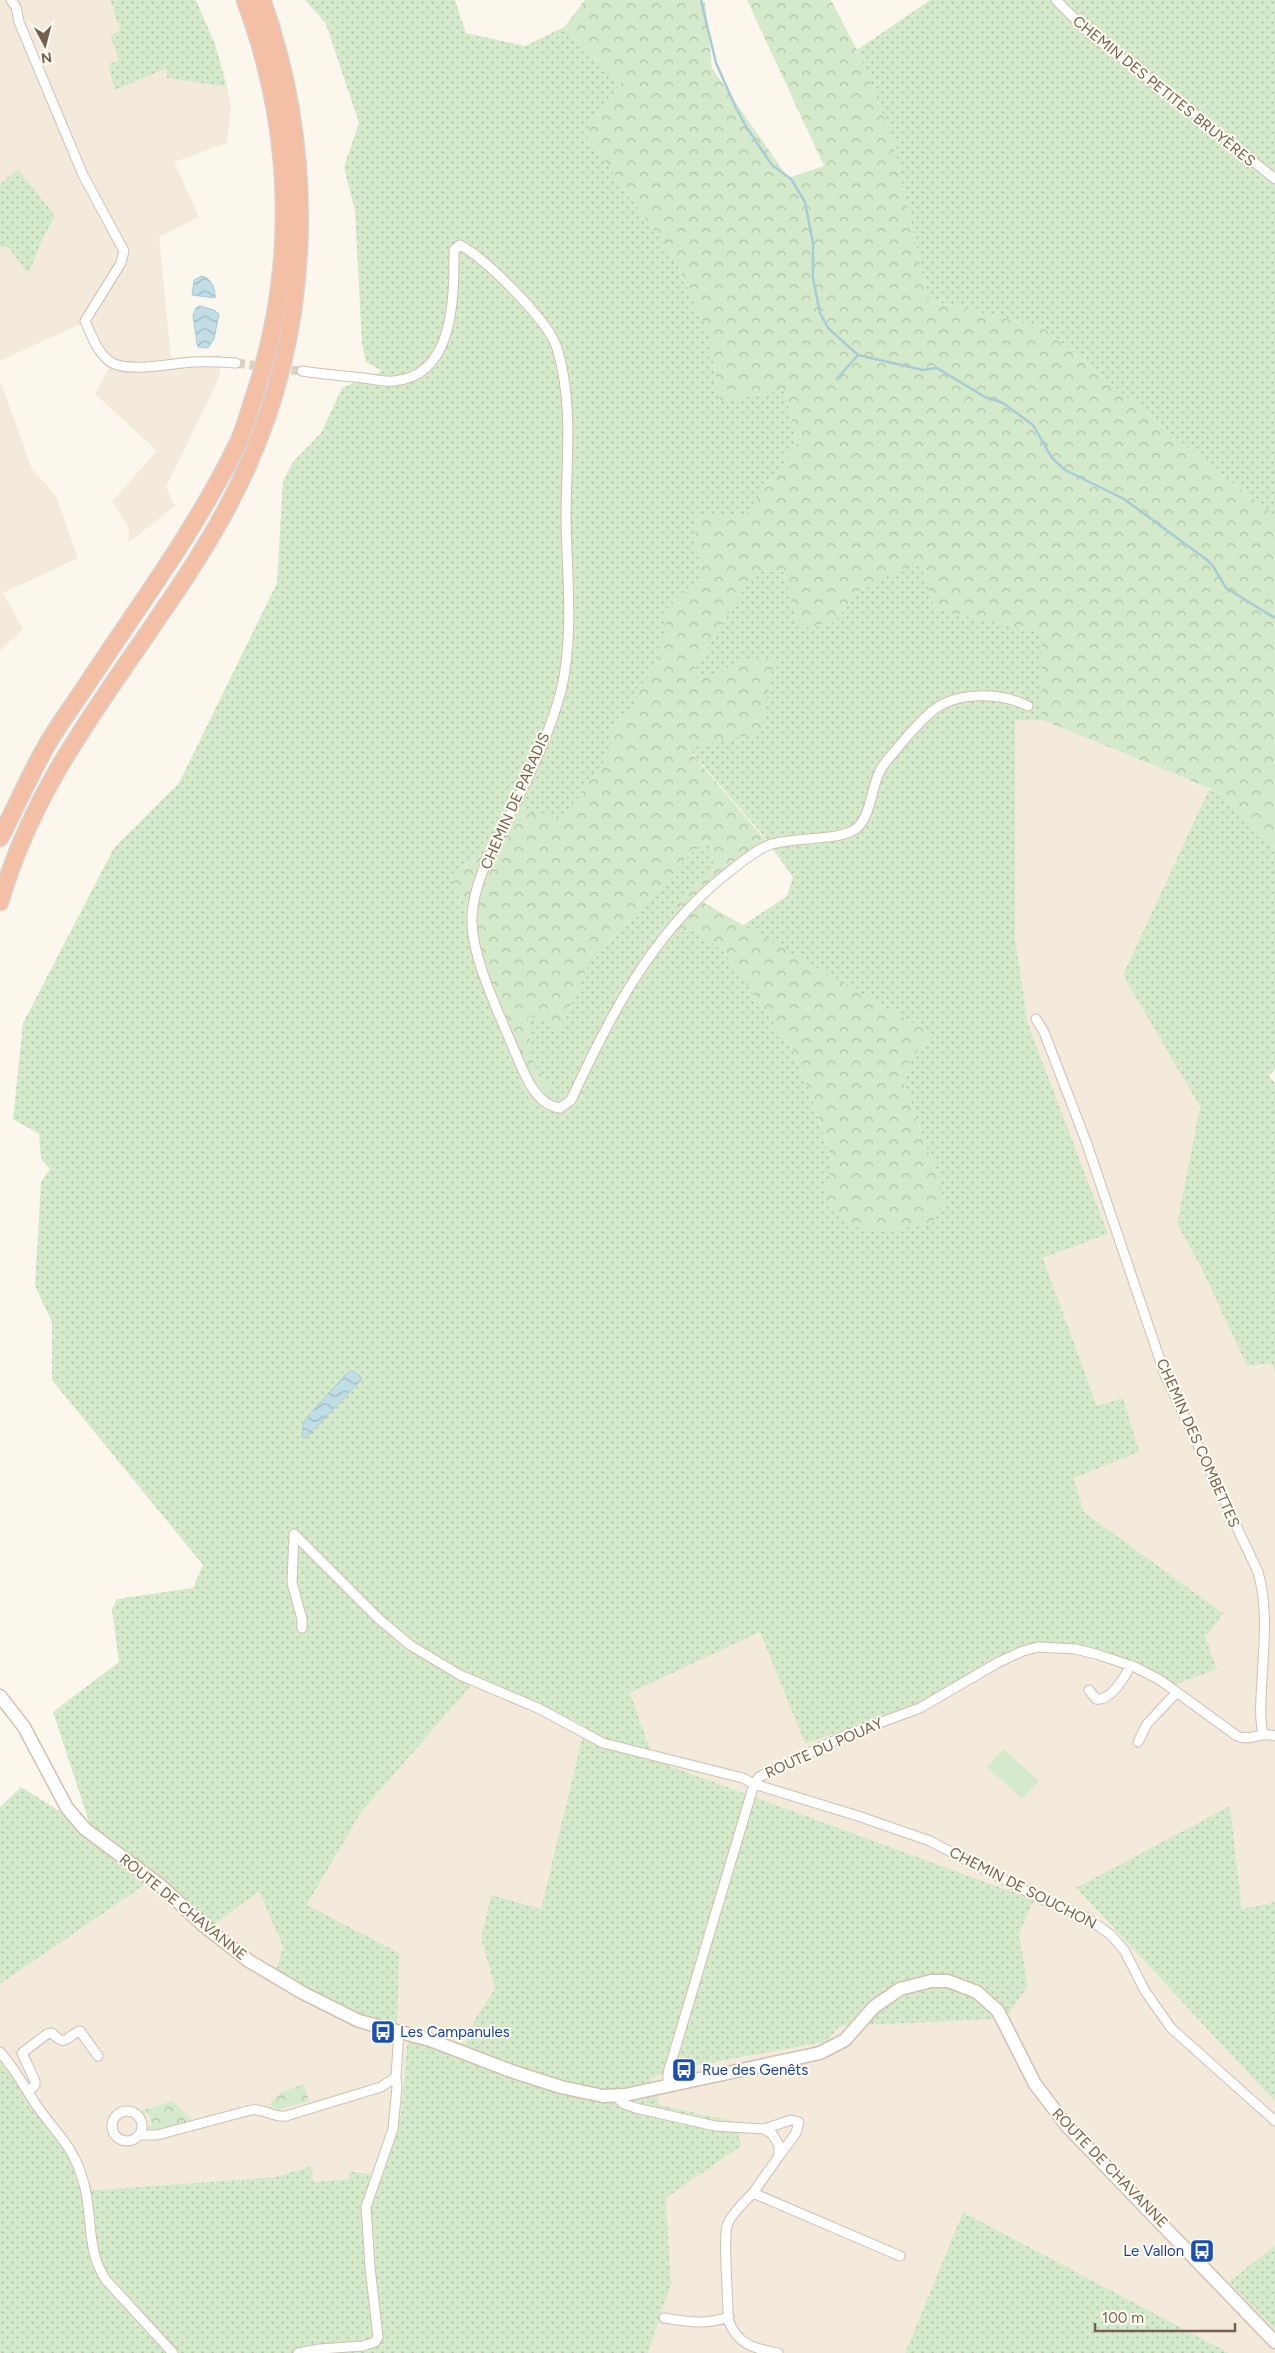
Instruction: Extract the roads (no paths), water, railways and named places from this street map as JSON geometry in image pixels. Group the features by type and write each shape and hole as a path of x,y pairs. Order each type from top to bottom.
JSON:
{"highway":[{"path":"0,838 47,744 190,532 237,446 261,375 278,304 286,230 282,160 272,92 254,25 245,0"},
{"path":"0,902 18,846 44,791 94,708 160,615 206,545 241,480 268,410 292,311 298,261 300,191 296,138 286,83 262,0"}],"main road":[{"name":"ROUTE DE CHAVANNE","path":"0,1696 24,1727 67,1808 85,1829 160,1885 203,1925 249,1961 343,2014 399,2031 561,2087 588,2094 616,2096 820,2053 845,2040 874,2007 900,1989 931,1981 963,1985 977,1992 998,2011 1035,2084 1067,2126 1275,2342"}],"street":[{"path":"11,0 16,7 19,22 82,174 124,251 121,263 85,321 100,351 109,361 131,367 193,362 236,363"},
{"name":"CHEMIN DES PETITES BRUYÈRES","path":"1056,0 1090,34 1196,115 1275,179"},
{"name":"CHEMIN DE PARADIS","path":"302,371 392,382 419,374 432,362 443,345 451,314 454,250 460,245 480,258 516,294 538,318 556,347 569,428 566,514 568,615 566,661 561,690 542,746 512,812 493,844 480,881 472,917 472,934 479,960 499,1014 523,1070 540,1100 549,1107 560,1108 570,1100 608,1022 632,980 665,934 694,901 709,888 732,869 768,845 790,840 848,834 858,826 866,813 882,768 904,740 932,711 958,698 988,696 1015,699 1028,706"},
{"name":"CHEMIN DES COMBETTES","path":"1036,1018 1044,1032 1087,1144 1165,1374 1258,1572 1265,1611 1261,1695 1263,1734"},
{"name":"CHEMIN DE SOUCHON","path":"302,1628 302,1619 292,1583 294,1534 379,1619 410,1644 460,1675 540,1709 603,1743 743,1778 754,1784 858,1816 930,1841 1041,1899 1086,1917 1111,1935 1124,1950 1145,1991 1171,2028 1275,2122"},
{"name":"ROUTE DU POUAY","path":"668,2084 668,2074 754,1784 760,1777 838,1739 920,1708 997,1663 1023,1651 1055,1647 1096,1654 1130,1666 1160,1680 1236,1736 1246,1739 1263,1734 1275,1736"},
{"path":"1089,1690 1096,1699 1102,1700 1123,1679 1130,1666"},
{"path":"1138,1742 1148,1724 1177,1692"},
{"path":"28,2092 35,2085 35,2081 22,2053 47,2034 52,2033 58,2040 64,2041 80,2031 98,2056"},
{"path":"298,2353 320,2348 363,2346 375,2342 378,2337 370,2267 366,2207 393,2129 399,2031"},
{"path":"0,2052 18,2074 28,2092 67,2144 79,2168 89,2205 92,2246 97,2268 173,2353"},
{"path":"138,2135 157,2135 251,2110 261,2110 277,2117 286,2116 382,2087 396,2078"},
{"path":"616,2096 624,2104 636,2108 715,2126 764,2129 791,2120 799,2122 796,2133 753,2193 735,2212 727,2224 728,2317 733,2332 756,2350 778,2353"},
{"path":"764,2129 772,2134 779,2145 779,2156"},
{"path":"753,2193 900,2256"},
{"path":"664,2318 694,2324 728,2317"}],"water":[{"path":"202,276 212,284 215,298 192,295 194,280"},
{"path":"200,306 214,310 219,314 214,339 208,348 198,347 197,344 193,315 196,308"},
{"path":"349,1371 353,1371 362,1378 306,1438 302,1437 303,1425 308,1416"}],"waterway":[{"path":"701,0 716,63 736,108 772,165 791,179 805,202 813,243 813,278 820,313 828,328 858,355 923,370 937,368 985,397 1003,403 1033,425 1052,458 1065,470 1124,499 1207,560 1213,566 1226,588 1275,618"},
{"path":"837,379 857,356"}],"tunnel":[{"path":"236,363 266,367"},
{"path":"278,369 302,371"}],"place":[{"name":"Les Campanules","path":"383,2032"},
{"name":"Rue des Genêts","path":"684,2070"},
{"name":"Le Vallon","path":"1202,2251"}]}
